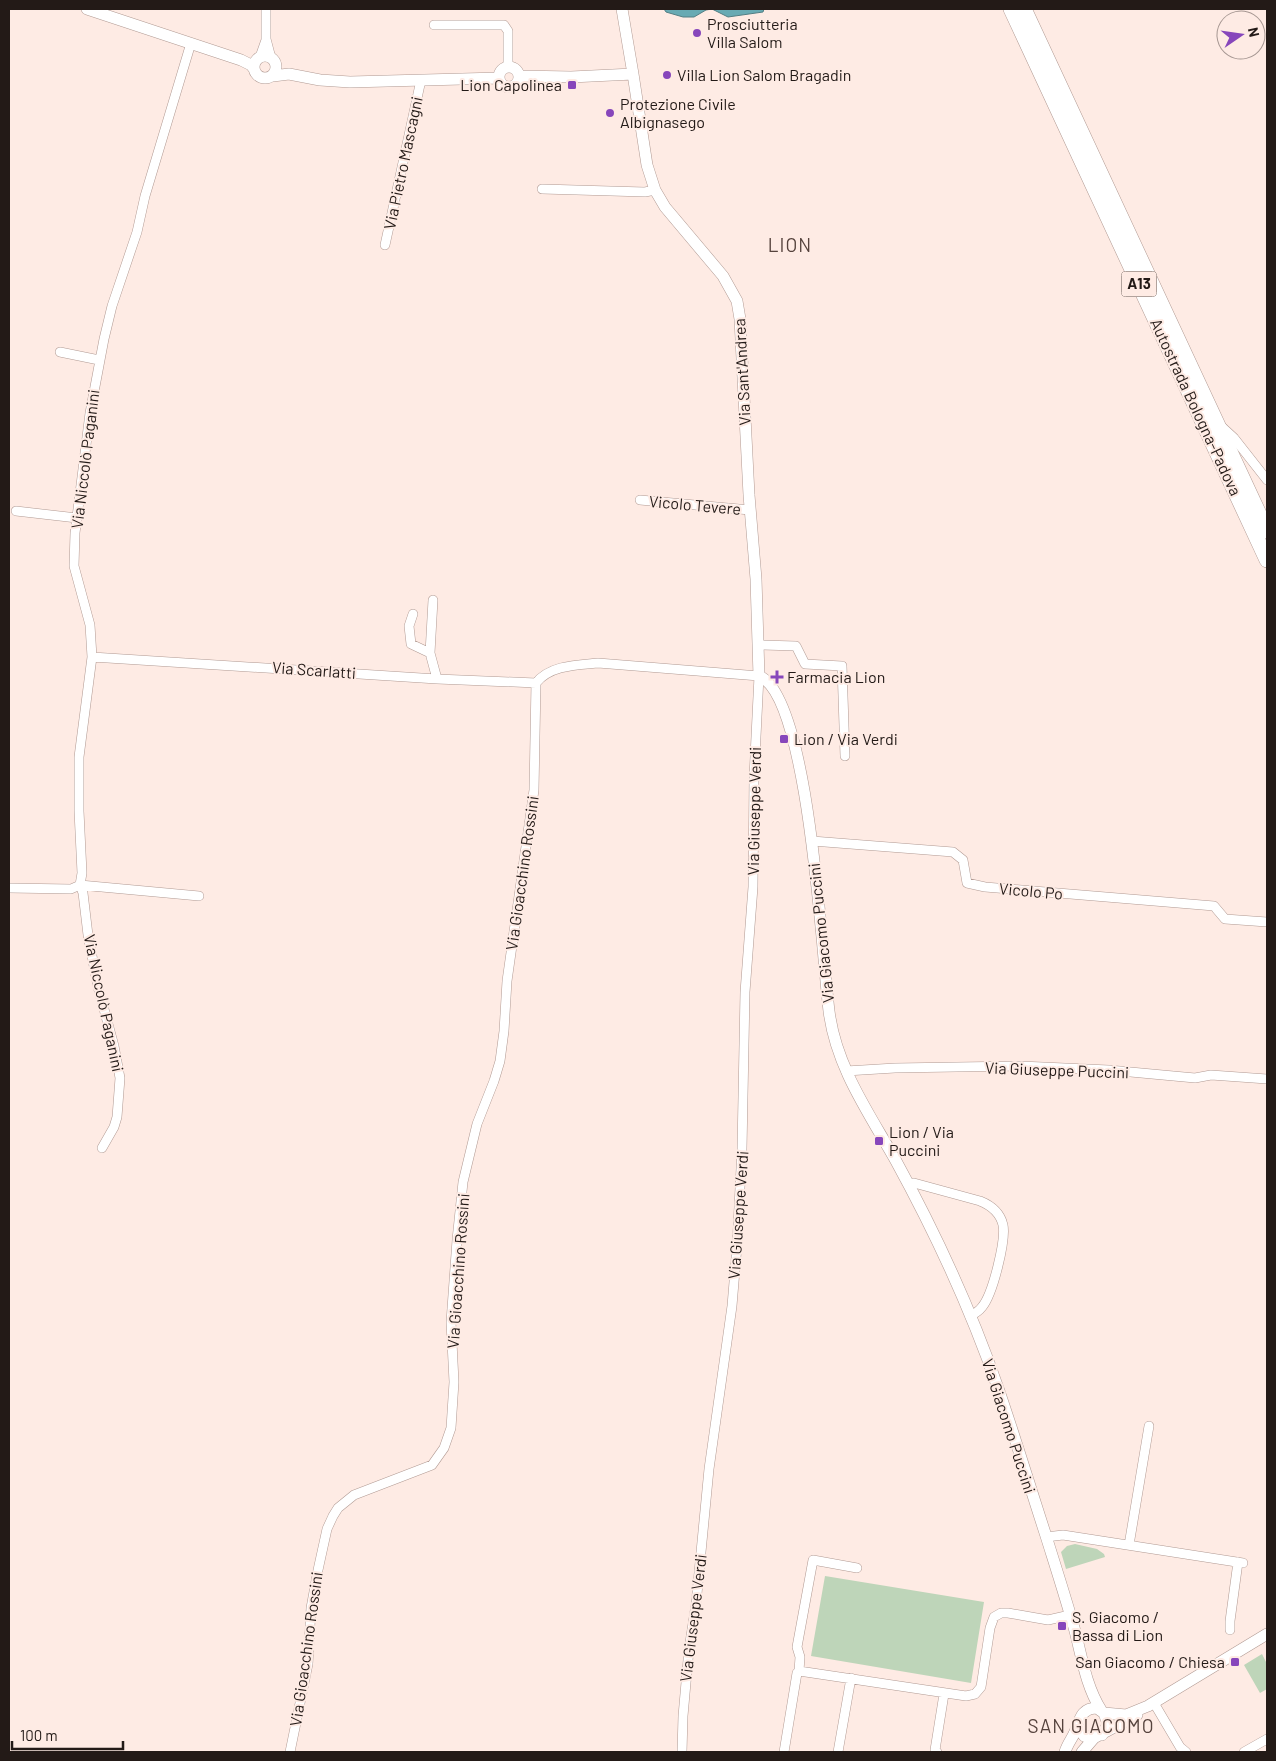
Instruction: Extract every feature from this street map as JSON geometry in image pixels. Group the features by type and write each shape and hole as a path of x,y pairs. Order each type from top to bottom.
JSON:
{"highway":[{"name":"Autostrada Bologna-Padova","path":"1011,9 1267,560"},
{"name":"Autostrada Bologna-Padova","path":"1024,9 1267,531"}],"street":[{"name":"Via Pietro Mascagni","path":"87,9 241,60 251,65 264,61 289,74"},
{"path":"264,61 276,71 273,76 267,79 261,78 256,74 264,61 266,9"},
{"name":"Via Sant'Andrea","path":"622,9 634,74 647,165 654,190 665,207 723,276 737,301 740,319 750,510 756,579 759,676"},
{"path":"434,25 504,26 508,31 508,67"},
{"name":"Via Niccolò Paganini","path":"102,1148 118,1117 120,1078 114,1046 98,987 88,935 83,893 80,885 82,873 79,757 92,657 90,625 74,566 77,518 88,423 112,306 137,232 145,196 191,43"},
{"path":"508,67 515,68 520,76 516,84 510,87 504,86 499,78 503,69 508,67"},
{"name":"Via Pietro Mascagni","path":"273,76 289,74 333,81 499,78"},
{"path":"520,76 572,77 634,74"},
{"name":"Via Pietro Mascagni","path":"385,245 421,80"},
{"path":"542,189 645,192 654,190"},
{"path":"60,352 100,360"},
{"path":"1216,421 1234,438 1267,480"},
{"name":"Vicolo Tevere","path":"640,500 750,510"},
{"path":"16,511 77,518"},
{"path":"434,600 430,654 437,679"},
{"path":"413,614 409,626 411,644 430,654"},
{"path":"758,645 796,646 805,664 842,666 845,756"},
{"name":"Via Scarlatti","path":"92,657 437,679 536,683"},
{"path":"536,683 546,672 598,663 734,672 759,676"},
{"name":"Via Giacomo Puccini","path":"759,676 768,681 773,688 791,733 797,755 812,841 829,1014 837,1051 846,1072 908,1184 952,1273 970,1316 998,1388 1070,1615 1088,1681 1103,1711"},
{"name":"Via Giuseppe Verdi","path":"682,1752 687,1667 696,1604 709,1469 732,1306 737,1246 742,1149 746,992 753,887 754,777 759,676"},
{"name":"Via Gioacchino Rossini","path":"290,1752 308,1664 311,1608 327,1529 333,1516 338,1508 354,1495 432,1465 444,1448 451,1428 454,1382 451,1322 456,1240 463,1182 477,1124 500,1061 507,980 534,790 536,683"},
{"name":"Vicolo Po","path":"812,841 953,852 964,860 967,882 985,887 1214,906 1225,919 1267,922"},
{"path":"9,888 71,889 80,885 200,896"},
{"name":"Via Giuseppe Puccini","path":"846,1072 903,1068 1021,1066 1099,1069 1195,1078 1211,1075 1267,1079"},
{"path":"908,1184 914,1183 989,1204 995,1210 1004,1226 993,1287 982,1307 970,1316"},
{"path":"1129,1545 1149,1426"},
{"path":"1046,1537 1063,1535 1241,1563 1230,1630"},
{"path":"784,1752 797,1673 799,1671 800,1657 797,1647 813,1560 857,1568"},
{"path":"799,1671 966,1696 978,1692 981,1686 990,1628 992,1620 998,1614 1008,1612 1048,1620 1070,1615"},
{"path":"1078,1726 1084,1736 1098,1737 1127,1722 1151,1704 1267,1634"},
{"path":"838,1752 851,1678"},
{"name":"Via Giacomo Puccini","path":"1082,1713 1088,1681"},
{"path":"934,1752 944,1694"},
{"path":"1065,1752 1078,1726 1082,1713 1092,1708 1126,1715 1151,1704"},
{"path":"1151,1704 1180,1747 1186,1752"},
{"path":"1083,1752 1108,1724 1103,1711"},
{"path":"1244,1752 1267,1738"}],"green space":[{"path":"1075,1544 1097,1549 1105,1557 1066,1569 1061,1552 1067,1546"},
{"path":"825,1576 984,1602 971,1683 811,1656"},
{"path":"1262,1654 1267,1664 1267,1689 1260,1693 1244,1665"}],"water":[{"path":"664,9 712,9 706,10 694,17 683,17 666,12"},
{"path":"712,9 764,9 763,12 728,17"}],"place":[{"name":"Prosciutteria Villa Salom","path":"697,33"},
{"name":"Villa Lion Salom Bragadin","path":"667,75"},
{"name":"Lion Capolinea","path":"572,85"},
{"name":"Protezione Civile Albignasego","path":"610,113"},
{"name":"Farmacia Lion","path":"777,677"},
{"name":"Lion / Via Verdi","path":"784,739"},
{"name":"Lion / Via Puccini","path":"879,1141"},
{"name":"S. Giacomo / Bassa di Lion","path":"1062,1626"},
{"name":"San Giacomo / Chiesa","path":"1235,1662"}],"district":[{"name":"LION","path":"790,245"},
{"name":"SAN GIACOMO","path":"1091,1726"}]}
